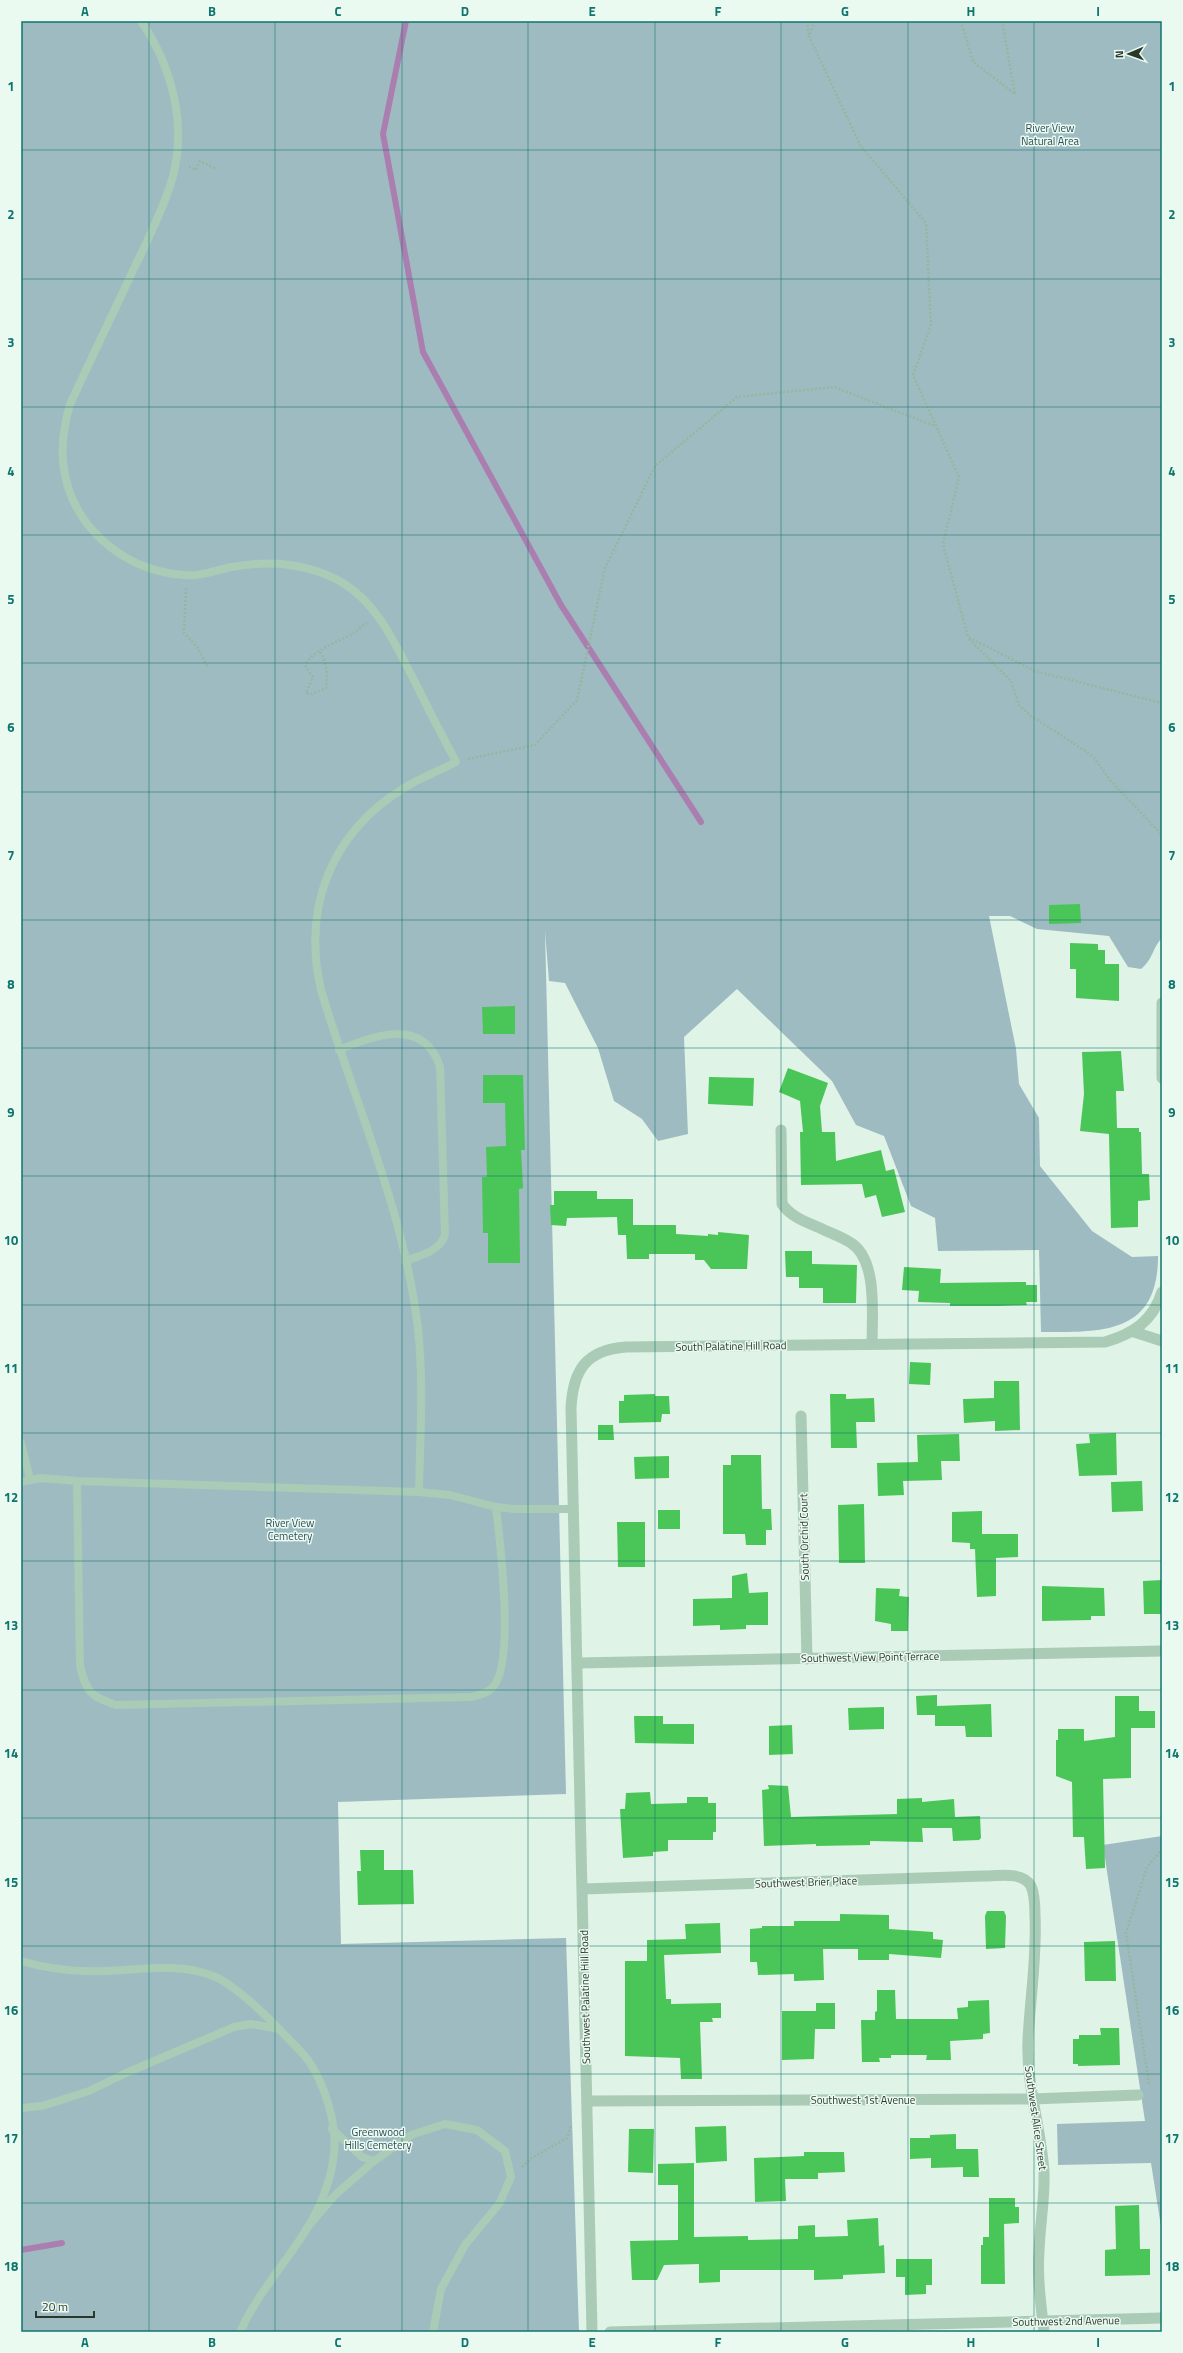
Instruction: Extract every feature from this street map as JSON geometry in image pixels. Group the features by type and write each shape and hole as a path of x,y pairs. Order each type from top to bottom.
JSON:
{"street":[{"path":"1162,1003 1162,1078"},
{"path":"781,1130 782,1204 793,1216 852,1243 861,1253 868,1265 870,1276 872,1344"},
{"name":"South Palatine Hill Road","path":"578,1663 572,1397 580,1369 600,1351 626,1347 872,1344 1092,1344 1111,1340 1134,1332 1151,1315 1162,1292"},
{"path":"1134,1332 1162,1341"},
{"name":"South Orchid Court","path":"801,1416 807,1659"},
{"name":"Southwest View Point Terrace","path":"578,1663 1162,1651"},
{"name":"Southwest Palatine Hill Road","path":"578,1663 592,2332"},
{"name":"Southwest Brier Place","path":"582,1888 983,1876 1016,1877 1028,1882"},
{"name":"Southwest Alice Street","path":"1028,1882 1033,1892 1036,1934 1036,1962 1028,2040 1028,2076 1044,2170 1038,2251 1040,2301 1044,2326"},
{"name":"Southwest 1st Avenue","path":"587,2101 1032,2099 1138,2095"},
{"name":"Southwest 2nd Avenue","path":"610,2332 1044,2326 1162,2318"}],"lane":[{"path":"141,21 151,36 171,83 177,122 176,162 165,200 70,404 64,426 63,461 72,496 83,518 96,535 127,560 142,567 185,576 251,564 285,564 308,568 343,584 358,594 377,615 398,649 456,762 405,787 382,804 354,832 342,848 326,879 316,921 314,951 321,990 339,1050 372,1146 405,1261 418,1329 421,1373 419,1492"},
{"path":"339,1050 384,1035 402,1034 421,1040 429,1046 437,1056 440,1067 445,1235 442,1243 435,1249 405,1261"},
{"path":"21,1443 30,1479"},
{"path":"21,1482 41,1478 77,1481 419,1492 450,1495 496,1507 515,1509 574,1509"},
{"path":"77,1481 80,1666 84,1683 95,1697 116,1705 471,1697 482,1694 493,1687 502,1666 503,1654 502,1558 496,1507"},
{"path":"21,1961 38,1966 78,1971 175,1969 214,1976 242,1995 279,2029 308,2060 321,2083 331,2111 334,2153 324,2194 306,2229"},
{"path":"21,2108 42,2106 89,2091 132,2070 234,2027 251,2024 279,2029"},
{"path":"240,2332 248,2316 306,2229 336,2194 374,2161 411,2135 445,2124 477,2130 505,2150 511,2176 499,2204 465,2244 441,2289 433,2332"},
{"path":"332,2129 362,2157 374,2161"}],"path":[{"path":"807,21 809,36 860,145 926,223 931,325 913,375 959,477 943,544 968,637 1010,681 1020,705 1031,716 1094,758 1111,781 1162,836"},
{"path":"809,36 815,21"},
{"path":"961,21 973,62 1015,94 1002,21"},
{"path":"176,162 196,170 200,161 216,169"},
{"path":"456,762 535,745 577,700 605,568 655,466 737,398 834,387 936,426"},
{"path":"185,576 186,607 184,633 198,648 208,668"},
{"path":"320,652 324,658 328,678 326,688 312,694 306,693 313,677 306,663 326,646 352,634 377,615"},
{"path":"968,637 1035,671 1162,703"},
{"path":"1150,2088 1126,1932 1147,1868 1162,1849"},
{"path":"511,2176 530,2159 567,2138 572,2123"}],"green space":[{"path":"21,21 1162,21 1162,938 1148,961 1141,969 1128,967 1109,936 1037,929 1010,916 989,916 1016,1049 1019,1084 1039,1118 1040,1166 1092,1231 1132,1257 1158,1256 1155,1282 1148,1301 1137,1315 1122,1324 1105,1329 1041,1332 1039,1250 938,1251 935,1218 911,1206 884,1136 856,1125 832,1081 737,989 684,1037 688,1134 658,1141 642,1119 614,1101 598,1048 565,983 549,981 545,931 566,1794 338,1802 341,1944 566,1938 579,2332 21,2332"},
{"path":"1162,1836 1162,2233 1151,2163 1058,2165 1057,2124 1145,2121 1103,1845"}],"building":[{"path":"1080,904 1081,923 1049,924 1049,905"},
{"path":"1070,943 1098,944 1098,950 1105,950 1105,964 1119,964 1119,1001 1076,998 1076,969 1070,969"},
{"path":"515,1006 515,1034 483,1034 482,1007"},
{"path":"1121,1051 1124,1091 1116,1091 1117,1128 1139,1128 1139,1132 1141,1132 1142,1174 1149,1174 1150,1200 1138,1201 1138,1227 1111,1228 1109,1134 1080,1131 1084,1094 1082,1052"},
{"path":"788,1068 828,1083 820,1106 822,1132 835,1132 836,1161 881,1150 886,1171 894,1169 905,1212 882,1217 876,1195 865,1198 862,1184 801,1185 800,1132 803,1132 800,1101 779,1092"},
{"path":"483,1075 523,1075 525,1150 521,1150 523,1188 519,1189 520,1263 488,1263 488,1233 483,1233 482,1177 487,1177 486,1147 506,1146 505,1103 483,1103"},
{"path":"709,1077 754,1078 753,1106 708,1104"},
{"path":"554,1191 597,1191 597,1199 633,1199 633,1225 676,1225 676,1234 708,1236 708,1234 718,1235 718,1232 749,1235 747,1269 711,1269 704,1260 695,1260 695,1254 649,1254 649,1259 627,1259 626,1235 618,1235 617,1217 567,1218 566,1226 551,1225 550,1205 554,1205"},
{"path":"785,1251 812,1251 812,1264 857,1265 856,1303 823,1303 823,1288 799,1288 799,1277 786,1277"},
{"path":"904,1267 941,1269 940,1283 1026,1282 1026,1285 1037,1285 1037,1302 1026,1302 1027,1305 950,1306 950,1303 918,1302 919,1291 902,1290"},
{"path":"910,1362 931,1363 930,1385 909,1384"},
{"path":"994,1381 1019,1381 1020,1430 995,1431 995,1421 964,1423 963,1399 994,1398"},
{"path":"655,1394 655,1396 669,1396 670,1414 662,1414 661,1422 619,1423 619,1401 624,1401 624,1395"},
{"path":"830,1394 846,1394 846,1399 874,1398 875,1422 856,1422 857,1448 831,1448"},
{"path":"598,1425 613,1425 614,1440 598,1440"},
{"path":"1116,1433 1117,1475 1079,1476 1076,1444 1090,1443 1089,1434"},
{"path":"959,1434 960,1461 941,1461 942,1480 903,1481 904,1495 878,1496 877,1463 918,1462 917,1435"},
{"path":"731,1455 761,1455 762,1509 771,1509 772,1530 766,1530 766,1545 746,1545 745,1534 723,1534 723,1465 731,1465"},
{"path":"669,1456 669,1478 635,1479 634,1457"},
{"path":"1142,1481 1143,1511 1112,1512 1111,1482"},
{"path":"864,1504 865,1563 839,1563 838,1505"},
{"path":"658,1510 680,1510 680,1529 658,1529"},
{"path":"982,1511 982,1534 1018,1534 1018,1557 996,1558 996,1596 977,1597 975,1549 970,1549 970,1543 952,1542 952,1512"},
{"path":"617,1522 645,1522 645,1567 618,1567"},
{"path":"747,1573 749,1593 768,1592 768,1625 746,1625 746,1629 720,1630 720,1625 693,1626 693,1599 732,1598 732,1576"},
{"path":"1162,1580 1162,1614 1144,1614 1143,1581"},
{"path":"1042,1586 1104,1588 1105,1616 1091,1616 1091,1620 1042,1621"},
{"path":"876,1588 900,1589 899,1596 909,1597 908,1631 891,1631 891,1624 875,1621"},
{"path":"937,1695 937,1706 991,1704 992,1737 966,1737 965,1726 935,1726 935,1715 917,1715 916,1696"},
{"path":"1115,1696 1139,1696 1139,1711 1155,1711 1155,1728 1131,1728 1131,1778 1103,1779 1105,1868 1086,1869 1084,1837 1073,1837 1072,1782 1056,1776 1056,1740 1058,1740 1058,1729 1084,1729 1084,1741 1115,1737"},
{"path":"884,1707 884,1729 849,1730 848,1708"},
{"path":"634,1716 663,1716 663,1724 694,1724 694,1744 635,1743"},
{"path":"792,1725 793,1754 769,1755 769,1726"},
{"path":"768,1785 788,1786 791,1817 897,1814 897,1799 922,1798 922,1802 954,1799 955,1817 980,1816 981,1838 979,1840 953,1841 952,1828 922,1828 923,1842 870,1841 870,1845 816,1846 816,1844 764,1846 762,1790 769,1789"},
{"path":"650,1792 651,1804 687,1803 687,1797 708,1797 708,1803 716,1803 716,1832 713,1832 713,1840 668,1840 668,1851 653,1852 653,1856 623,1858 620,1809 625,1809 626,1793"},
{"path":"360,1850 384,1850 384,1870 413,1870 414,1904 358,1905 357,1871 361,1871"},
{"path":"987,1911 1004,1911 1006,1916 1005,1948 986,1949 985,1916"},
{"path":"840,1914 889,1915 889,1929 933,1932 933,1939 943,1940 941,1958 889,1954 889,1960 858,1960 858,1949 823,1949 824,1980 794,1981 794,1974 758,1975 757,1962 750,1962 750,1929 762,1928 762,1926 794,1926 794,1921 840,1921"},
{"path":"720,1923 721,1953 664,1955 666,1999 671,1999 671,2004 721,2003 721,2018 712,2018 713,2022 700,2022 702,2079 681,2079 680,2058 625,2056 625,1961 647,1961 647,1940 686,1939 685,1924"},
{"path":"1115,1941 1116,1981 1085,1981 1084,1942"},
{"path":"877,1990 895,1990 896,2019 958,2019 957,2008 968,2007 968,2001 989,2000 990,2033 983,2034 983,2039 950,2041 951,2060 926,2060 927,2055 891,2055 891,2058 879,2058 880,2062 862,2062 861,2020 875,2020 875,2012 877,2011"},
{"path":"816,2003 835,2003 835,2029 815,2029 814,2059 782,2060 782,2011 816,2011"},
{"path":"1100,2028 1119,2028 1120,2065 1078,2066 1078,2064 1073,2064 1073,2039 1079,2039 1079,2035 1101,2035"},
{"path":"726,2126 727,2161 696,2163 695,2127"},
{"path":"629,2129 654,2129 653,2173 628,2172"},
{"path":"956,2134 956,2149 978,2149 979,2177 963,2177 963,2167 931,2168 931,2158 910,2159 910,2138 930,2138 930,2135"},
{"path":"804,2152 844,2152 845,2172 818,2173 818,2179 785,2179 786,2201 755,2202 754,2158 804,2156"},
{"path":"694,2163 694,2237 748,2236 748,2240 798,2239 798,2226 815,2225 815,2237 848,2236 847,2220 878,2218 879,2246 884,2245 885,2273 843,2275 843,2279 814,2280 814,2270 720,2270 720,2282 699,2283 699,2264 664,2265 657,2280 632,2280 630,2241 678,2240 678,2185 658,2185 658,2164"},
{"path":"989,2198 1015,2198 1015,2207 1019,2207 1019,2223 1004,2224 1005,2284 981,2284 981,2245 983,2245 983,2237 989,2237"},
{"path":"1139,2205 1140,2249 1150,2249 1150,2275 1105,2276 1105,2250 1116,2249 1115,2206"},
{"path":"896,2259 932,2259 932,2285 926,2285 926,2294 905,2295 905,2277 896,2277"}],"waterway":[{"path":"406,21 383,134 423,352 561,605 701,822"},
{"path":"21,2250 62,2243"}],"park label":[{"name":"River View Natural Area","path":"1050,134"},
{"name":"River View Cemetery","path":"290,1529"},
{"name":"Greenwood Hills Cemetery","path":"378,2138"}]}
